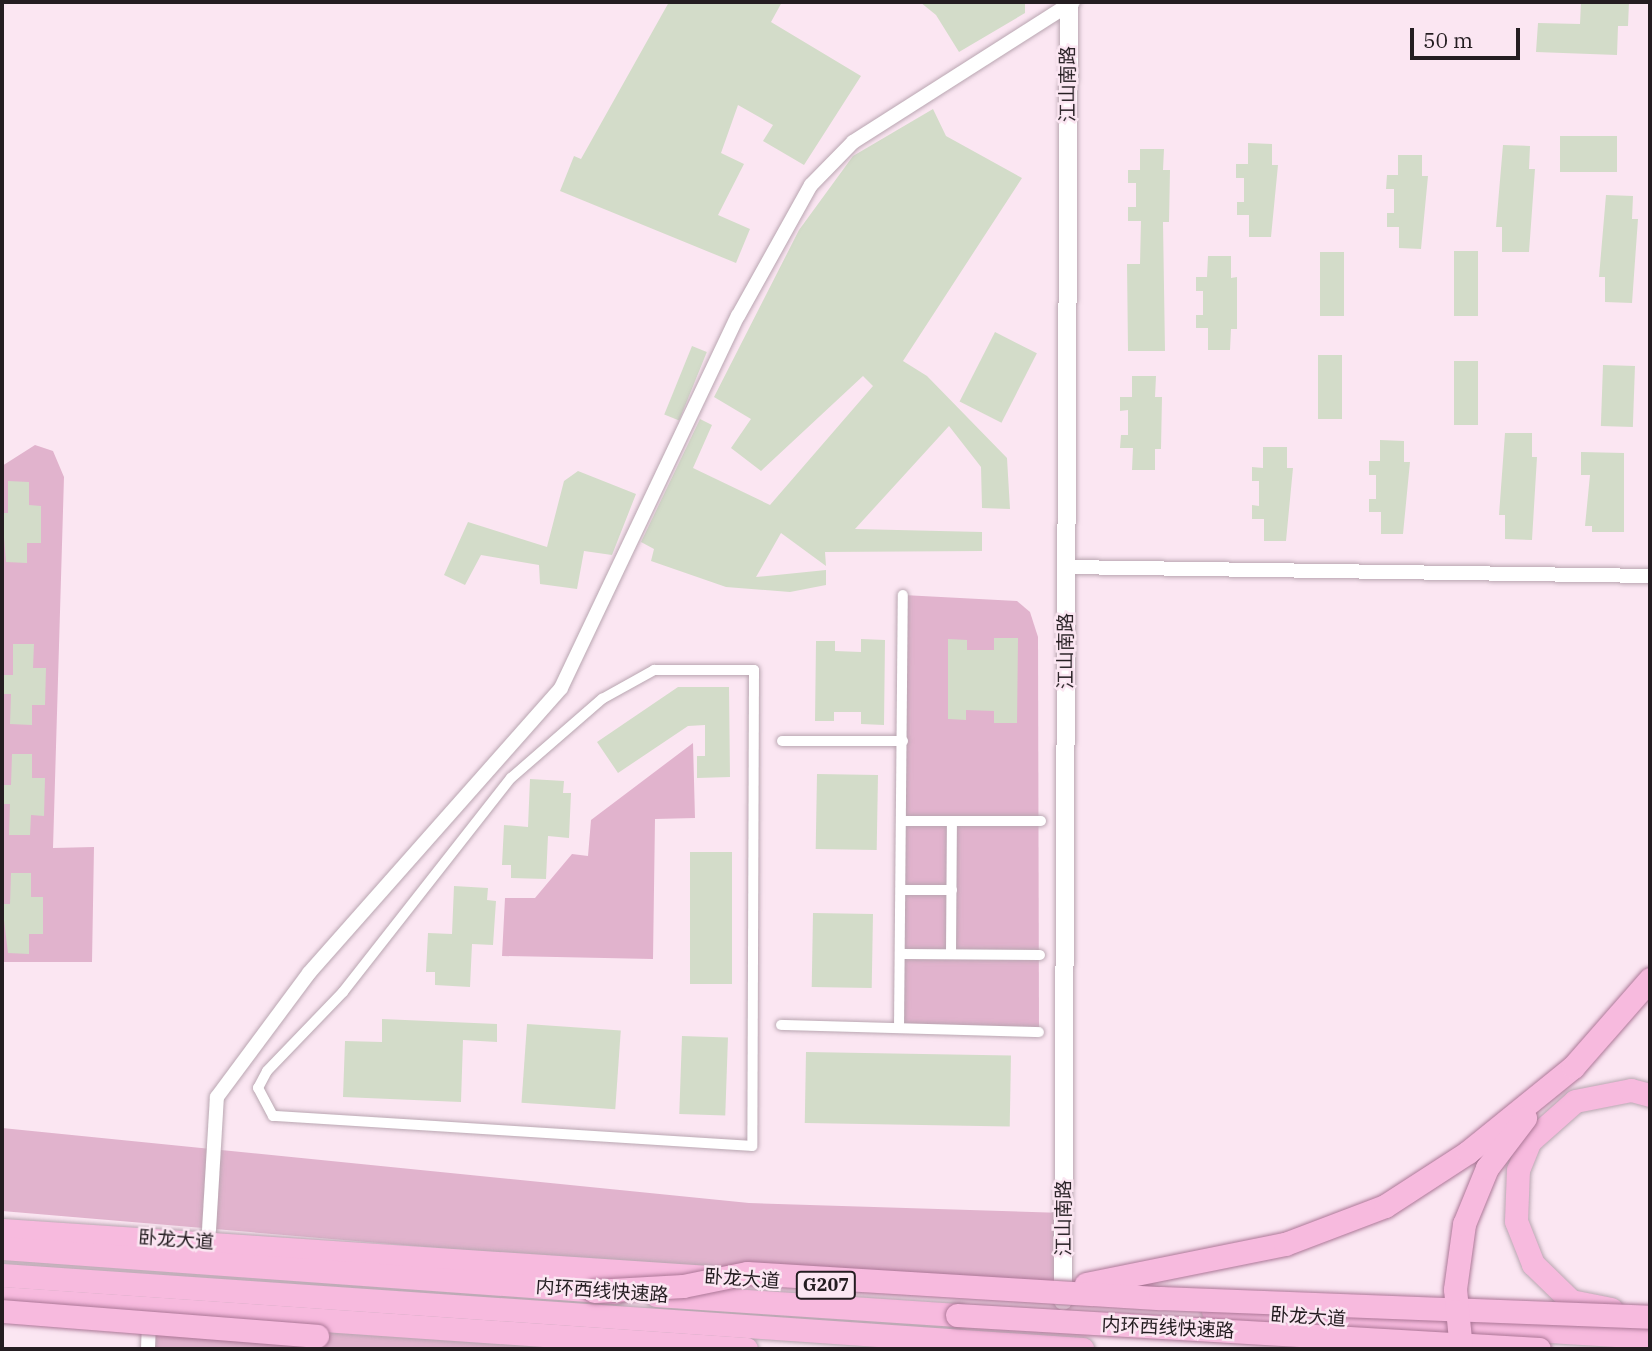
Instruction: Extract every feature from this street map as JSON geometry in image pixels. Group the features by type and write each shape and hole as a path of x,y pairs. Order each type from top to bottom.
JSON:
{"highway":[{"path":"1461,1349 1455,1289 1464,1224 1487,1168 1650,979"},
{"path":"1035,1291 1151,1275 1284,1244 1385,1206 1468,1152 1573,1067"},
{"path":"1648,1323 1572,1301 1550,1284 1521,1240 1514,1199 1530,1141 1550,1119 1601,1093 1631,1090 1650,1095"},
{"path":"2,1217 209,1230 413,1256"},
{"name":"卧龙大道","path":"2,1230 1559,1332 1648,1323"},
{"name":"内环西线快速路","path":"2,1248 594,1291 1539,1349"},
{"path":"594,1291 683,1286 747,1273 1648,1323"},
{"name":"内环西线快速路","path":"2,1275 1082,1349"},
{"path":"2,1298 564,1337 595,1344 746,1349"},
{"path":"2,1311 317,1336 564,1337"},
{"path":"908,1337 970,1349"}],"street":[{"name":"江山南路","path":"1063,1301 1070,3"},
{"path":"209,1230 217,1097 309,973 561,688 738,316 811,185 853,142 1070,3"},
{"path":"1066,567 1650,576"},
{"path":"899,1028 902,954 903,596"},
{"path":"654,670 754,670 752,1146 272,1116 258,1088 267,1071 343,992 511,778 602,699 654,670"},
{"path":"782,741 903,741"},
{"path":"902,821 1041,821"},
{"path":"951,954 952,821"},
{"path":"902,890 952,890"},
{"path":"902,954 1040,955"},
{"path":"782,1025 1039,1032"},
{"path":"148,1349 149,1310"}],"shaded area":[{"path":"35,445 53,451 64,477 53,848 94,847 92,962 2,962 2,466"},
{"path":"903,595 1017,601 1030,612 1038,637 1039,1032 899,1028"},
{"path":"693,743 695,818 655,819 653,959 502,956 505,898 535,898 572,854 588,856 591,820"},
{"path":"2,1128 749,1203 1064,1213 1063,1301 2,1211"},
{"path":"149,1310 746,1349 148,1349"}],"building":[{"path":"669,2 782,2 771,22 861,76 804,165 763,141 773,125 738,105 721,153 744,164 718,215 750,229 736,263 560,191 574,156 581,159"},
{"path":"920,2 1025,2 1025,13 959,52 936,15"},
{"path":"1581,2 1629,2 1628,26 1618,26 1617,55 1536,52 1538,23 1580,24"},
{"path":"933,109 946,136 1022,178 903,361 927,376 1007,458 1010,509 982,508 981,467 949,426 855,529 982,532 982,551 825,552 826,566 781,533 756,577 826,570 826,585 790,592 726,587 651,561 654,549 641,542 700,419 712,425 693,468 770,505 873,386 863,376 761,471 731,448 751,419 714,397 799,230 853,156"},
{"path":"1560,136 1617,136 1617,172 1560,172"},
{"path":"1248,143 1272,144 1272,165 1278,165 1271,237 1249,237 1249,215 1237,215 1237,202 1244,202 1244,178 1236,178 1236,164 1248,164"},
{"path":"1503,145 1530,146 1529,169 1535,169 1529,252 1502,252 1502,227 1496,227"},
{"path":"1140,149 1164,149 1163,170 1170,170 1169,222 1163,222 1165,351 1128,351 1127,264 1140,264 1141,221 1128,221 1128,207 1136,207 1136,183 1128,183 1128,170 1140,170"},
{"path":"1398,155 1422,155 1422,176 1428,176 1421,249 1399,248 1399,227 1387,227 1387,213 1394,213 1394,189 1386,189 1387,175 1398,175"},
{"path":"1606,195 1633,196 1632,219 1638,219 1632,303 1605,302 1605,277 1599,277"},
{"path":"1454,251 1478,251 1478,316 1454,316"},
{"path":"1320,252 1344,252 1344,316 1320,316"},
{"path":"1208,256 1231,256 1231,278 1237,277 1237,329 1231,329 1230,350 1208,350 1208,328 1196,328 1196,315 1203,315 1203,291 1196,291 1196,277 1207,277"},
{"path":"995,332 1037,353 1001,423 960,401"},
{"path":"692,346 707,352 679,421 664,415"},
{"path":"1318,355 1342,355 1342,419 1318,419"},
{"path":"1454,361 1478,361 1478,425 1454,425"},
{"path":"1603,365 1635,366 1633,427 1601,426"},
{"path":"1132,376 1156,376 1155,397 1162,397 1161,449 1155,449 1155,470 1132,470 1133,448 1120,448 1121,435 1128,435 1128,410 1120,411 1120,397 1132,397"},
{"path":"1505,433 1532,433 1532,457 1537,457 1532,540 1505,539 1505,515 1499,515"},
{"path":"1380,440 1404,441 1404,462 1410,462 1403,534 1381,534 1381,512 1369,512 1369,499 1376,499 1376,475 1369,475 1369,461 1380,461"},
{"path":"1263,447 1287,447 1287,468 1293,468 1286,541 1264,541 1264,519 1252,519 1252,505 1259,506 1259,481 1252,481 1252,467 1263,468"},
{"path":"1581,452 1624,453 1624,532 1592,532 1592,526 1585,526 1590,475 1581,475"},
{"path":"578,471 636,494 612,555 584,551 577,589 540,584 539,565 481,555 465,585 444,575 468,522 547,547 564,481"},
{"path":"8,481 29,482 29,505 41,506 41,543 27,543 27,563 6,562 2,513 8,513"},
{"path":"994,638 1018,638 1017,723 994,723 994,711 966,710 966,720 948,719 948,639 967,640 967,650 994,650"},
{"path":"861,639 885,640 884,725 861,724 861,712 834,712 834,721 815,721 816,641 835,641 835,651 861,652"},
{"path":"13,644 34,644 33,668 46,668 45,705 32,705 32,725 10,724 11,694 2,694 2,675 13,675"},
{"path":"678,687 729,687 730,777 697,778 697,756 705,756 705,725 688,726 618,773 597,742"},
{"path":"12,754 32,754 32,778 45,778 44,816 31,815 30,835 9,835 10,804 2,804 2,785 11,785"},
{"path":"817,774 878,775 877,850 816,849"},
{"path":"530,779 564,781 563,793 571,793 569,838 548,836 546,879 511,878 511,865 502,865 504,825 528,827"},
{"path":"690,852 732,852 732,984 690,984"},
{"path":"11,873 31,873 31,897 43,897 43,934 29,934 29,954 8,953 2,904 10,904"},
{"path":"454,886 488,888 487,900 496,901 493,945 472,944 470,987 435,985 435,972 426,972 428,933 452,934"},
{"path":"813,913 873,914 872,988 812,987"},
{"path":"382,1019 497,1024 497,1042 463,1040 461,1102 343,1097 345,1041 382,1042"},
{"path":"527,1024 621,1031 615,1109 521,1103"},
{"path":"682,1036 728,1038 725,1116 679,1114"},
{"path":"806,1052 1011,1056 1010,1127 805,1123"}]}
